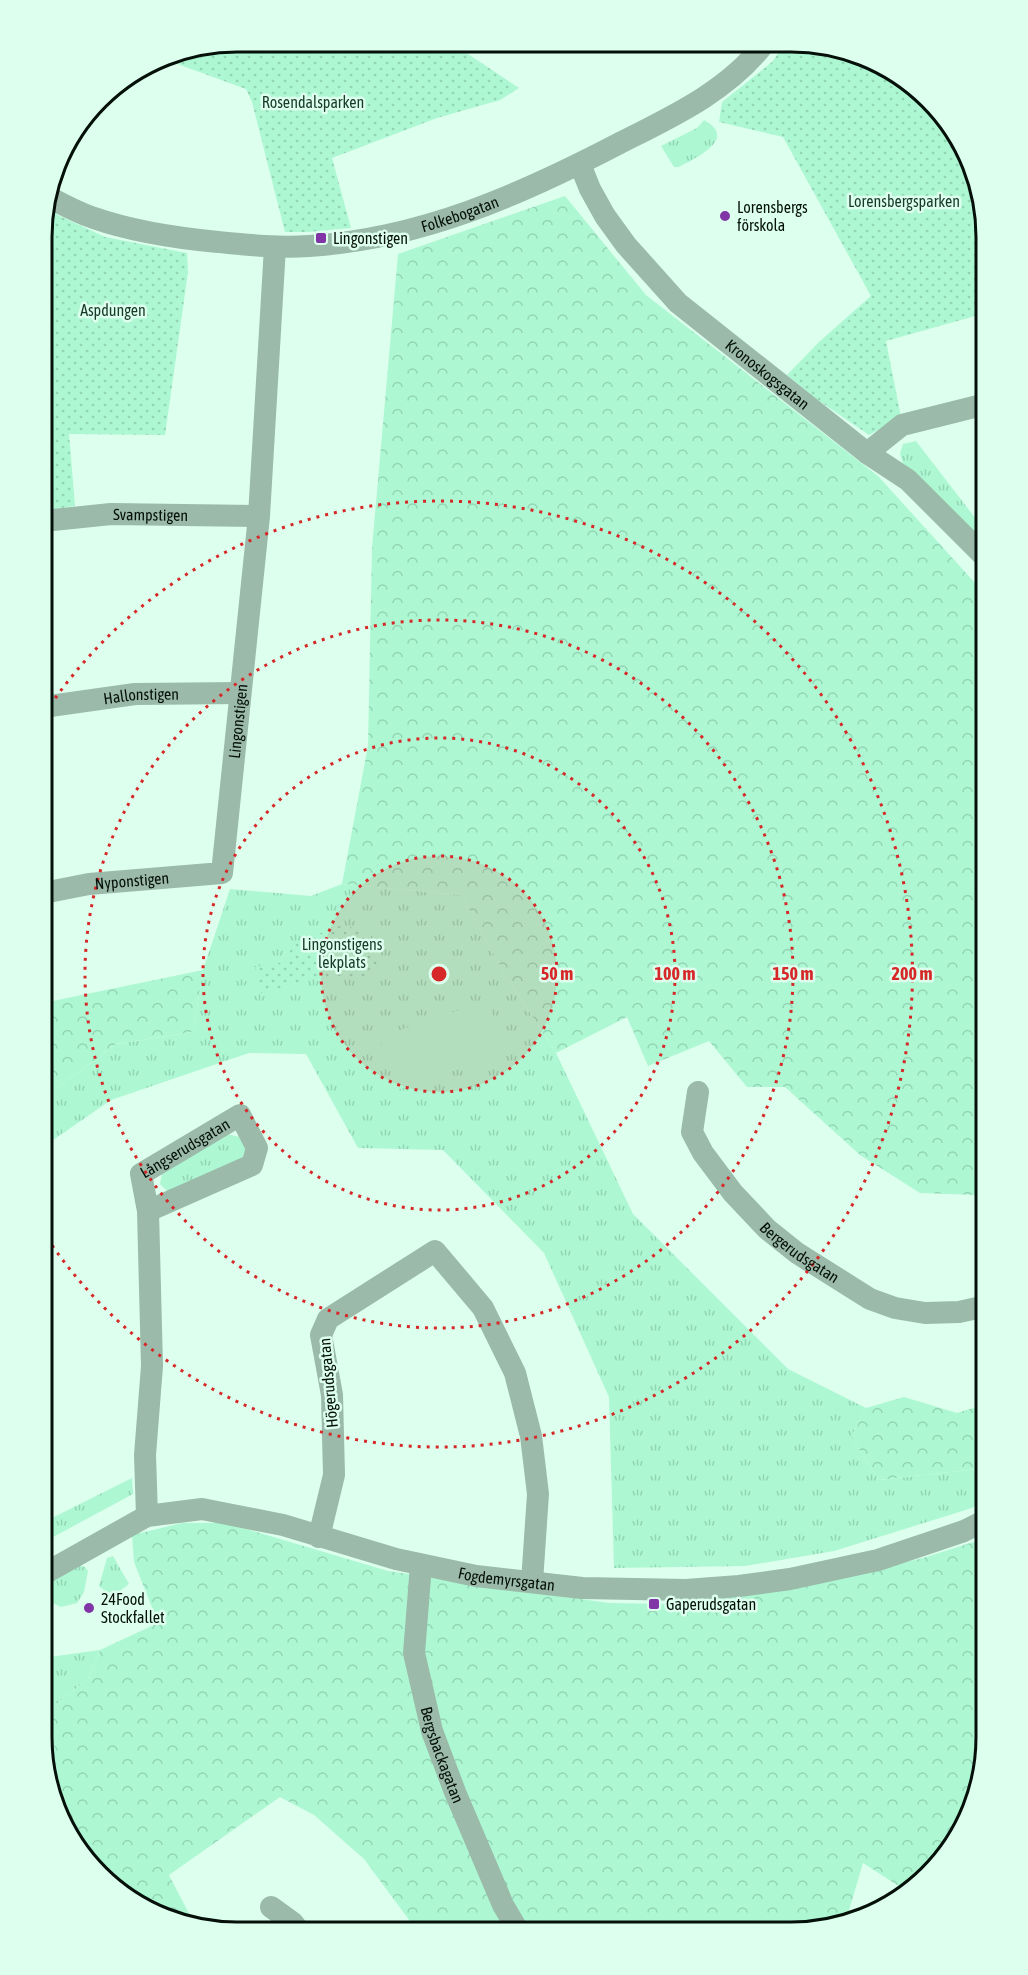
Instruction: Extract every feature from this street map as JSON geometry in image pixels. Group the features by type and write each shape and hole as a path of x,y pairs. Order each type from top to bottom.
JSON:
{"street":[{"name":"Folkebogatan","path":"56,201 92,218 141,232 174,237 275,247 367,240 428,226 475,211 580,164 705,98 753,59 758,52"},
{"name":"Kronoskogsgatan","path":"580,164 590,189 626,245 678,303 867,453 908,480 976,548"},
{"name":"Lingonstigen","path":"222,873 259,516 275,247"},
{"path":"867,453 903,426 976,407"},
{"name":"Svampstigen","path":"52,520 111,514 259,516"},
{"name":"Hallonstigen","path":"52,706 135,694 240,693"},
{"name":"Nyponstigen","path":"52,891 89,884 222,873"},
{"name":"Bergerudsgatan","path":"698,1092 692,1132 703,1153 733,1193 767,1229 797,1253 870,1299 895,1308 925,1313 959,1312 975,1308"},
{"name":"Långserudsgatan","path":"147,1516 145,1455 152,1366 148,1211 141,1174 240,1115 257,1148 252,1165 148,1211"},
{"name":"Högerudsgatan","path":"319,1537 334,1475 332,1395 321,1335 328,1319 435,1251 483,1308 515,1373 531,1436 538,1494 532,1582"},
{"name":"Fogdemyrsgatan","path":"52,1569 147,1516 202,1509 284,1526 421,1565 476,1576 593,1588 686,1590 790,1579 878,1560 975,1525"},
{"name":"Bergsbackagatan","path":"421,1565 414,1653 432,1731 454,1792 503,1905 513,1922"},
{"path":"271,1907 292,1922"}],"green space":[{"name":"Rosendalsparken","path":"237,52 466,52 519,88 500,100 437,118 332,158 351,228 308,232 285,232 252,102 246,89 175,63 213,54"},
{"name":"Lorensbergsparken","path":"779,52 827,56 850,62 893,84 913,98 930,115 944,135 966,178 972,201 976,237 976,316 886,341 901,417 869,435 815,398 787,375 819,342 871,296 783,137 719,122 722,102 772,62"},
{"path":"704,120 714,127 717,134 716,141 703,153 679,167 674,167 661,146 697,128"},
{"path":"565,196 646,295 878,476 976,584 975,1195 920,1193 860,1155 785,1087 747,1087 709,1041 648,1066 627,1017 556,1053 503,971 461,895 342,884 368,746 372,548 398,254"},
{"name":"Aspdungen","path":"54,213 105,237 187,253 188,272 165,435 69,434 75,506 52,510 52,237"},
{"path":"916,441 976,519 976,536 905,470 900,454 903,444"},
{"path":"342,884 461,895 503,971 556,1053 633,1214 788,1369 866,1408 851,1437 879,1480 975,1469 975,1506 834,1551 745,1566 614,1568 609,1397 544,1253 443,1150 358,1148 306,1054 249,1053 111,1100 52,1141 52,1091 116,1044 193,1032 203,970 230,889 311,896"},
{"name":"Lingonstigens lekplats","path":"341,925 366,931 379,958 371,976 342,981 316,978 261,993 255,967 284,962 294,944"},
{"path":"203,970 193,1032 116,1044 52,1091 52,1001"},
{"path":"488,1000 506,1053 397,1090 379,1037"},
{"path":"227,1134 240,1137 246,1149 240,1163 168,1192 160,1184 162,1174"},
{"path":"904,1397 957,1413 975,1407 975,1469 879,1480 851,1437 866,1408"},
{"path":"132,1478 133,1494 52,1538 52,1518"},
{"path":"182,1523 226,1523 388,1571 609,1603 668,1604 807,1586 923,1558 975,1541 975,1750 966,1797 951,1830 913,1877 899,1886 863,1863 848,1913 827,1919 803,1922 411,1922 364,1859 314,1815 280,1797 169,1875 190,1916 178,1913 135,1891 115,1877 98,1860 72,1820 62,1797 54,1762 52,1708 89,1678 100,1650 158,1623 134,1562 132,1535"},
{"path":"113,1556 129,1584 117,1593 106,1592 99,1586 107,1558"},
{"path":"77,1565 85,1567 88,1571 84,1592 77,1603 61,1607 52,1602 52,1581"},
{"path":"100,1650 89,1678 52,1708 52,1657"}],"place":[{"name":"Lorensbergs förskola","path":"725,216"},
{"name":"Lingonstigen","path":"321,238"},
{"name":"Gaperudsgatan","path":"654,1604"},
{"name":"24Food Stockfallet","path":"89,1608"}]}
